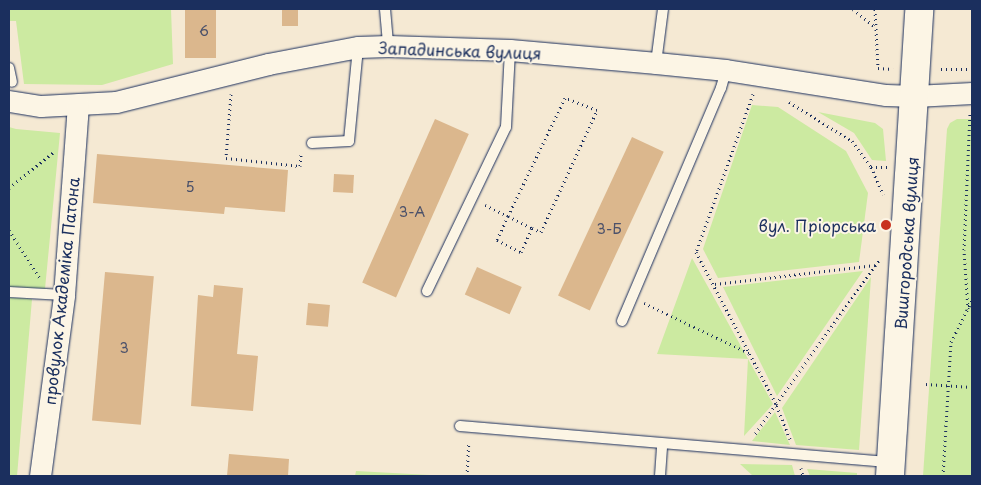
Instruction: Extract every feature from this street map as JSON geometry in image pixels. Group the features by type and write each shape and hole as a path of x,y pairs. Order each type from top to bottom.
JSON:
{"main road":[{"name":"Вишгородська вулиця","path":"891,469 919,9"}],"street":[{"name":"Западинська вулиця","path":"10,91 41,106 116,102 268,64 358,48 388,46 510,50 656,63 724,79 915,96 971,103"},
{"name":"провулок Академіка Патона","path":"40,476 57,294 78,105"}],"lane":[{"path":"385,9 388,46"},
{"path":"656,63 664,9"},
{"path":"312,143 349,141 358,48"},
{"path":"427,291 506,127 510,50"},
{"path":"9,68 10,91"},
{"path":"622,322 724,79"},
{"path":"9,292 57,294"},
{"path":"465,427 662,445 796,454 891,469"},
{"path":"660,476 662,445"}],"path":[{"path":"852,9 876,27"},
{"path":"875,9 878,68 897,69"},
{"path":"941,69 972,69"},
{"path":"724,79 761,92"},
{"path":"222,93 231,90 226,158 300,166 303,142 312,143"},
{"path":"754,91 696,252 715,284 776,404 803,476"},
{"path":"471,199 508,216 541,232 598,110 565,98 508,216 497,240 521,252 532,228"},
{"path":"782,98 852,141 871,167 884,196"},
{"path":"968,309 964,250 971,103"},
{"path":"969,134 972,139"},
{"path":"9,188 56,151"},
{"path":"871,167 890,167"},
{"path":"9,230 57,294"},
{"path":"743,451 880,258"},
{"path":"715,284 875,265"},
{"path":"632,297 751,355"},
{"path":"943,476 951,342 972,300"},
{"path":"926,384 972,387"},
{"path":"465,427 467,476"}],"green space":[{"path":"9,9 171,9 173,64 102,85 24,84 16,21 9,21"},
{"path":"752,105 778,107 846,151 868,193 859,262 718,278 703,249"},
{"path":"818,112 875,123 883,129 886,161 872,160 854,133"},
{"path":"957,119 972,119 972,476 923,476 947,129 950,123"},
{"path":"9,127 60,133 45,289 9,287"},
{"path":"692,258 773,404 744,436 748,359 657,354"},
{"path":"863,271 777,396 723,287"},
{"path":"871,277 859,450 796,445 782,408"},
{"path":"9,297 32,299 17,476 9,476"},
{"path":"775,412 790,445 752,441"},
{"path":"740,464 792,465 795,476 753,476"},
{"path":"807,469 857,473 857,476 810,476"},
{"path":"356,471 430,475 430,476 355,476"}],"building":[{"path":"185,9 216,9 216,58 185,58"},
{"path":"282,9 298,9 298,26 282,26"},
{"path":"435,119 469,134 396,298 362,283"},
{"path":"632,137 664,152 590,310 558,296"},
{"path":"97,154 288,170 285,212 225,207 224,214 93,203"},
{"path":"334,174 354,175 353,193 333,192"},
{"path":"477,267 522,287 510,314 465,294"},
{"path":"105,272 154,276 141,425 92,420"},
{"path":"214,285 243,288 237,354 258,356 253,411 191,406 198,295 213,297"},
{"path":"308,303 330,305 328,327 306,325"},
{"path":"229,454 289,459 288,476 227,476"}],"place":[{"name":"вул. Пріорська","path":"886,225"}]}
